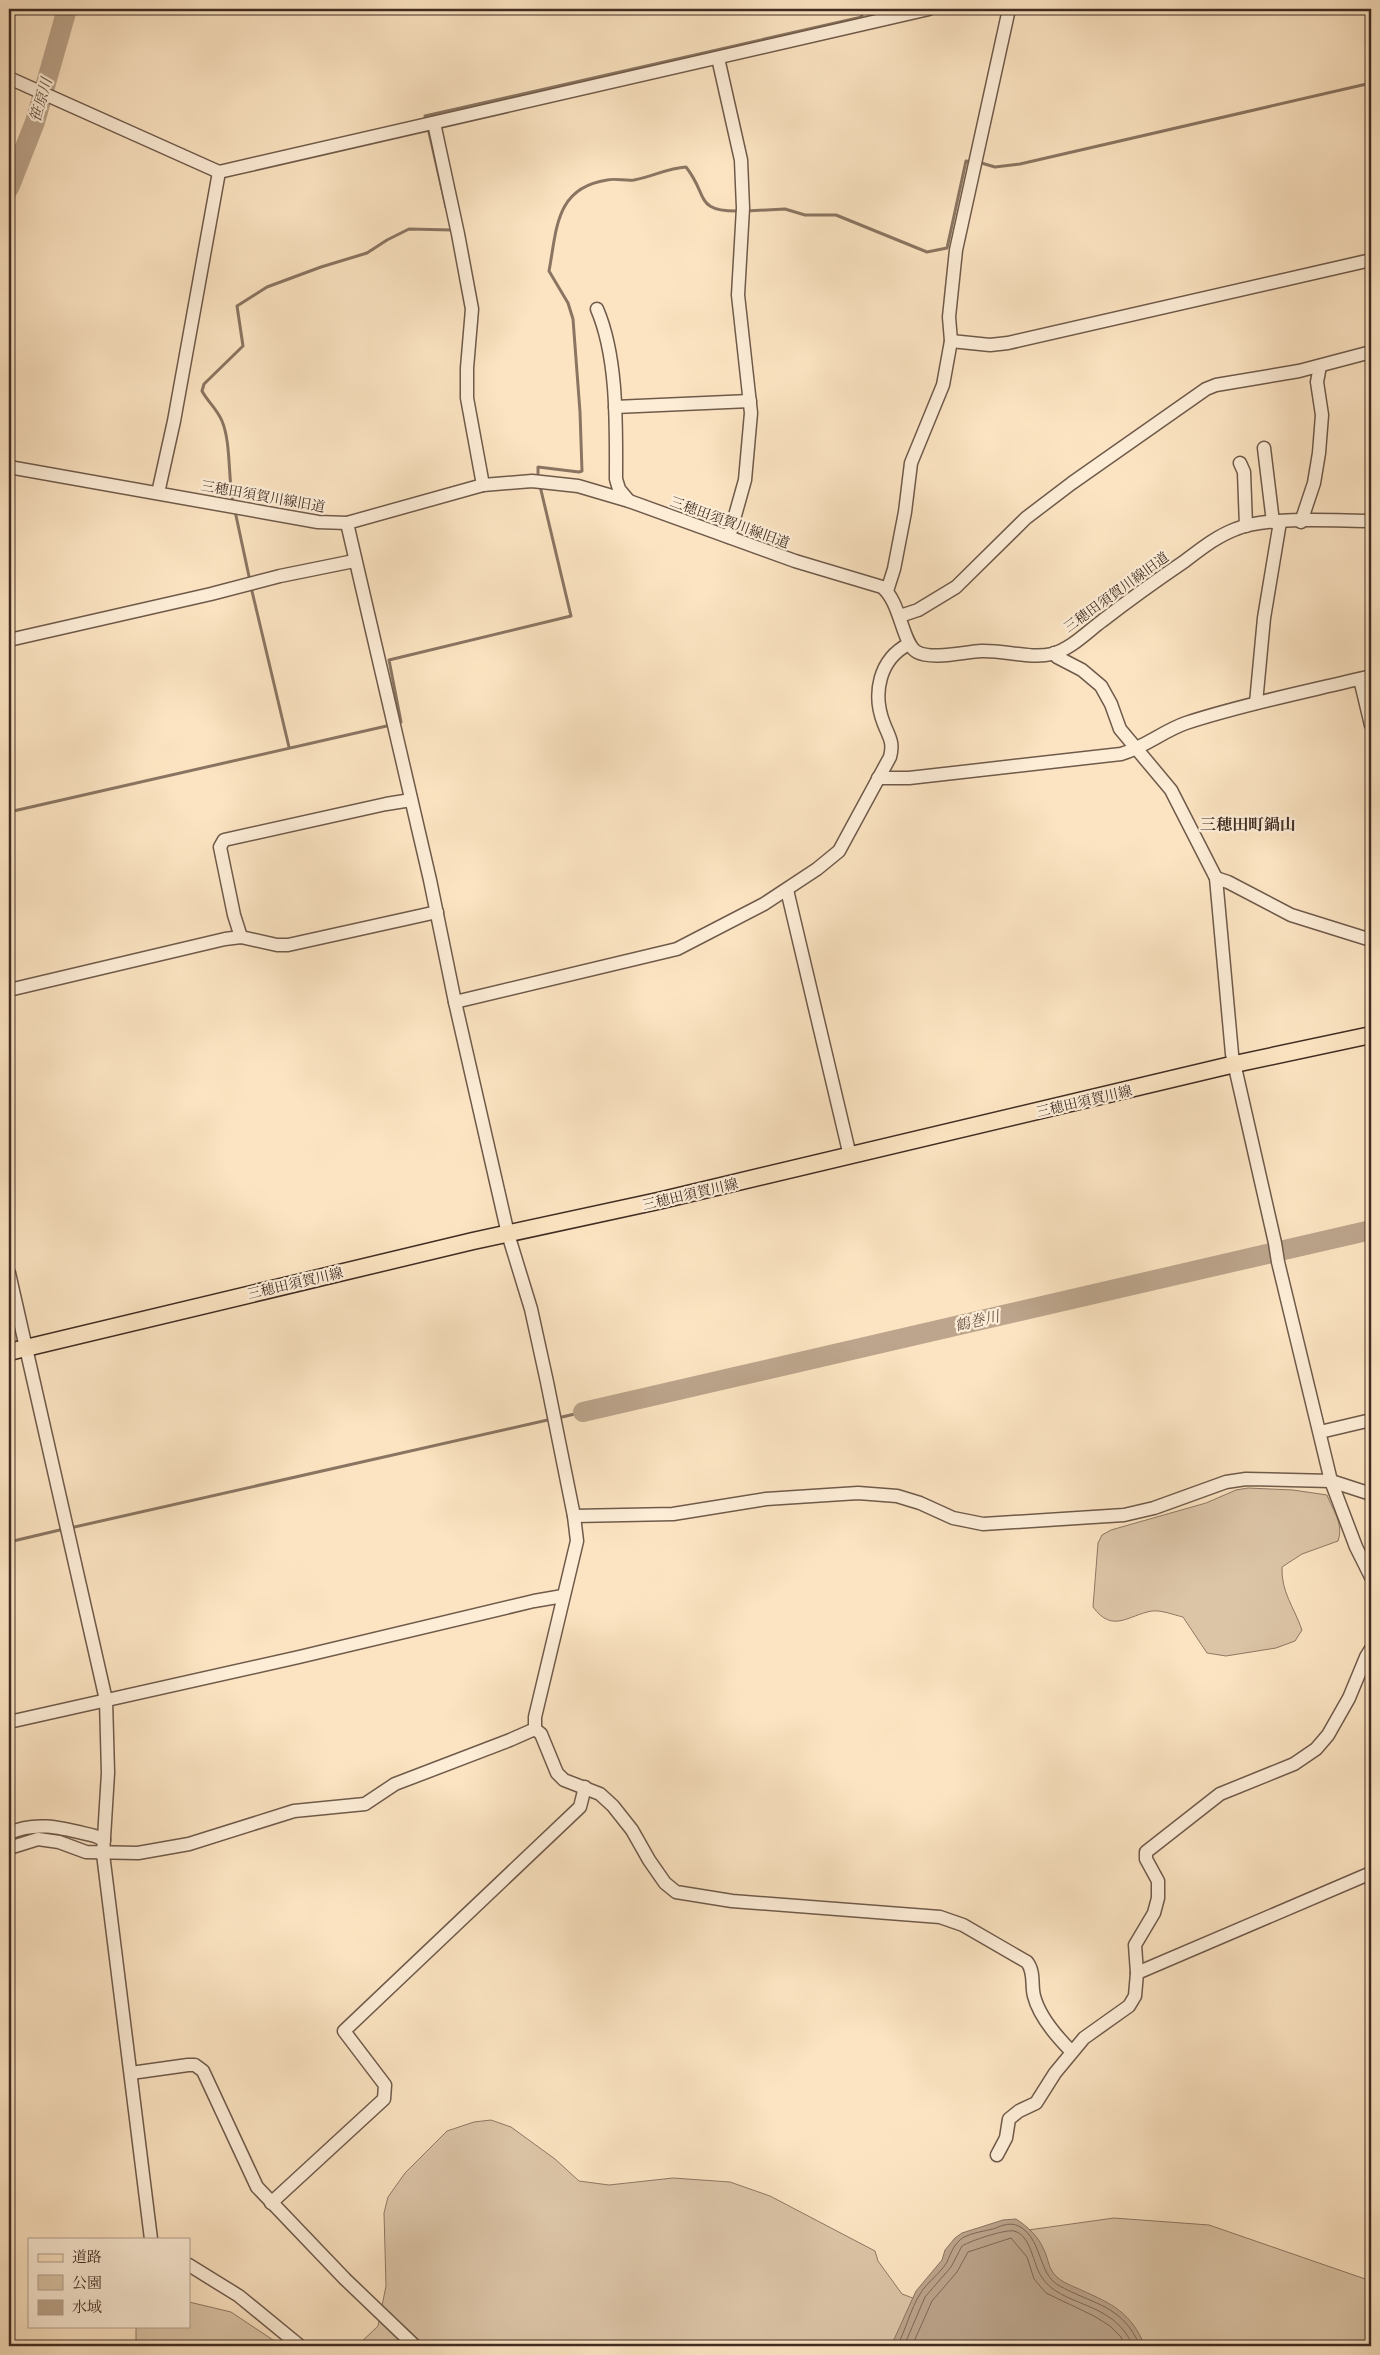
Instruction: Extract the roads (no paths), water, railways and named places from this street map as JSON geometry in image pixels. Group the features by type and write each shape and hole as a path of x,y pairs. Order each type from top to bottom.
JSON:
{"main road":[{"name":"三穂田須賀川線","path":"9,1352 473,1240 508,1234 850,1156 1235,1064 1371,1035"}],"street":[{"path":"9,78 218,172 928,9"},
{"path":"455,1002 678,949 764,904 787,890 839,852 888,762 893,747 881,712 880,681 888,661 909,644 900,616 887,591 894,570 905,512 911,463 943,385 951,341 949,317 956,250 1009,9"},
{"path":"718,58 741,160 743,208 738,303 750,401 751,430 746,480 729,537"},
{"path":"434,123 472,309 467,368 468,398 483,485"},
{"path":"158,493 174,421 218,172"},
{"path":"951,341 990,345 1008,343 1371,260"},
{"path":"597,308 604,325 616,407 616,479 619,489 629,501"},
{"path":"900,616 918,610 956,587 1026,518 1072,483 1206,389 1216,385 1320,366 1371,352"},
{"path":"1301,522 1315,480 1319,453 1322,415 1317,382 1320,366"},
{"path":"616,407 750,401"},
{"path":"1256,703 1276,522 1264,448"},
{"path":"1240,463 1244,472 1246,526"},
{"name":"三穂田須賀川線旧道","path":"9,467 318,522 347,523 483,485 532,481 578,486 629,501 795,561 874,584 887,591"},
{"name":"三穂田須賀川線旧道","path":"909,644 917,652 927,656 983,651 1035,655 1054,654 1076,642 1135,596 1228,532 1246,526 1276,522 1371,521"},
{"path":"347,523 354,561 437,912 455,1002 508,1234 531,1309 564,1460 574,1516 577,1541 535,1717 535,1728 540,1734 556,1773 564,1780 600,1794 619,1812 665,1883 676,1892 732,1901 940,1917 963,1925 1027,1962 1032,1971 1034,1998 1042,2014 1072,2052"},
{"path":"9,640 212,594 280,576 354,561"},
{"path":"1054,654 1097,681 1108,697 1120,730 1171,790 1216,878 1227,1010 1235,1064 1276,1243 1278,1262 1331,1480 1356,1546 1371,1577"},
{"path":"878,778 910,778 1121,754 1137,748 1174,727 1256,703 1366,677 1371,725"},
{"path":"241,937 234,915 220,847 224,840 411,800"},
{"path":"1216,878 1228,882 1291,915 1371,940"},
{"path":"787,890 850,1156"},
{"path":"9,990 194,945 241,937 277,945 288,945 437,912"},
{"path":"9,1273 106,1700 108,1773 103,1854 150,2238"},
{"path":"1320,1432 1371,1420"},
{"path":"574,1516 673,1514 766,1499 858,1493 897,1496 920,1503 953,1518 983,1524 1124,1515 1236,1480 1265,1478 1331,1480 1371,1494"},
{"path":"9,1722 299,1657 534,1601 563,1596"},
{"path":"997,2155 1006,2138 1009,2119 1019,2111 1036,2103 1055,2073 1072,2052 1098,2026 1129,2006 1135,1996 1137,1973 1136,1944 1154,1913 1158,1898 1158,1881 1146,1859 1146,1852 1220,1794 1294,1764 1316,1749 1333,1728 1371,1649"},
{"path":"9,1848 38,1839 59,1842 86,1852 103,1854 138,1853 190,1844 294,1811 365,1804 395,1784 510,1740 535,1728"},
{"path":"271,2203 384,2099 385,2086 344,2031 580,1807 585,1787"},
{"path":"9,1833 25,1827 38,1825 95,1836 104,1840"},
{"path":"1137,1973 1371,1873"},
{"path":"131,2073 188,2065 198,2067 202,2071 254,2180 271,2203 415,2346"},
{"path":"190,2266 239,2296 300,2346"}],"water":[{"path":"1016,2219 1036,2236 1046,2254 1050,2268 1057,2277 1065,2283 1103,2300 1120,2311 1134,2325 1145,2346 891,2346 916,2291 942,2260 945,2250 955,2238 962,2233 1003,2220"}],"waterway":[{"name":"笹原川","path":"9,188 35,122 67,9"},
{"path":"426,122 425,116 862,17 860,9"},
{"path":"978,162 995,167 1020,164 1371,83"},
{"path":"428,128 446,207"},
{"path":"746,211 785,209 805,215 836,215 927,252 947,248 966,161 971,162"},
{"path":"538,477 538,467 582,471 573,319 568,303 549,271 557,226 568,201 577,192 590,184 610,179 634,180 686,167 704,200 709,205 715,209 725,211 740,211"},
{"path":"233,503 225,430 220,417 202,391 204,384 243,346 237,306 267,287 321,267 367,253 409,229 452,230"},
{"path":"397,723 401,722 389,660 571,616 540,486"},
{"path":"235,511 250,581"},
{"path":"251,587 289,747"},
{"path":"9,812 391,725"},
{"name":"鶴巻川","path":"583,1412 1371,1230"},
{"path":"558,1418 583,1412"},
{"path":"70,1528 552,1419"},
{"path":"9,1542 64,1529"}],"district":[{"name":"三穂田町鍋山","path":"1248,824"}]}
